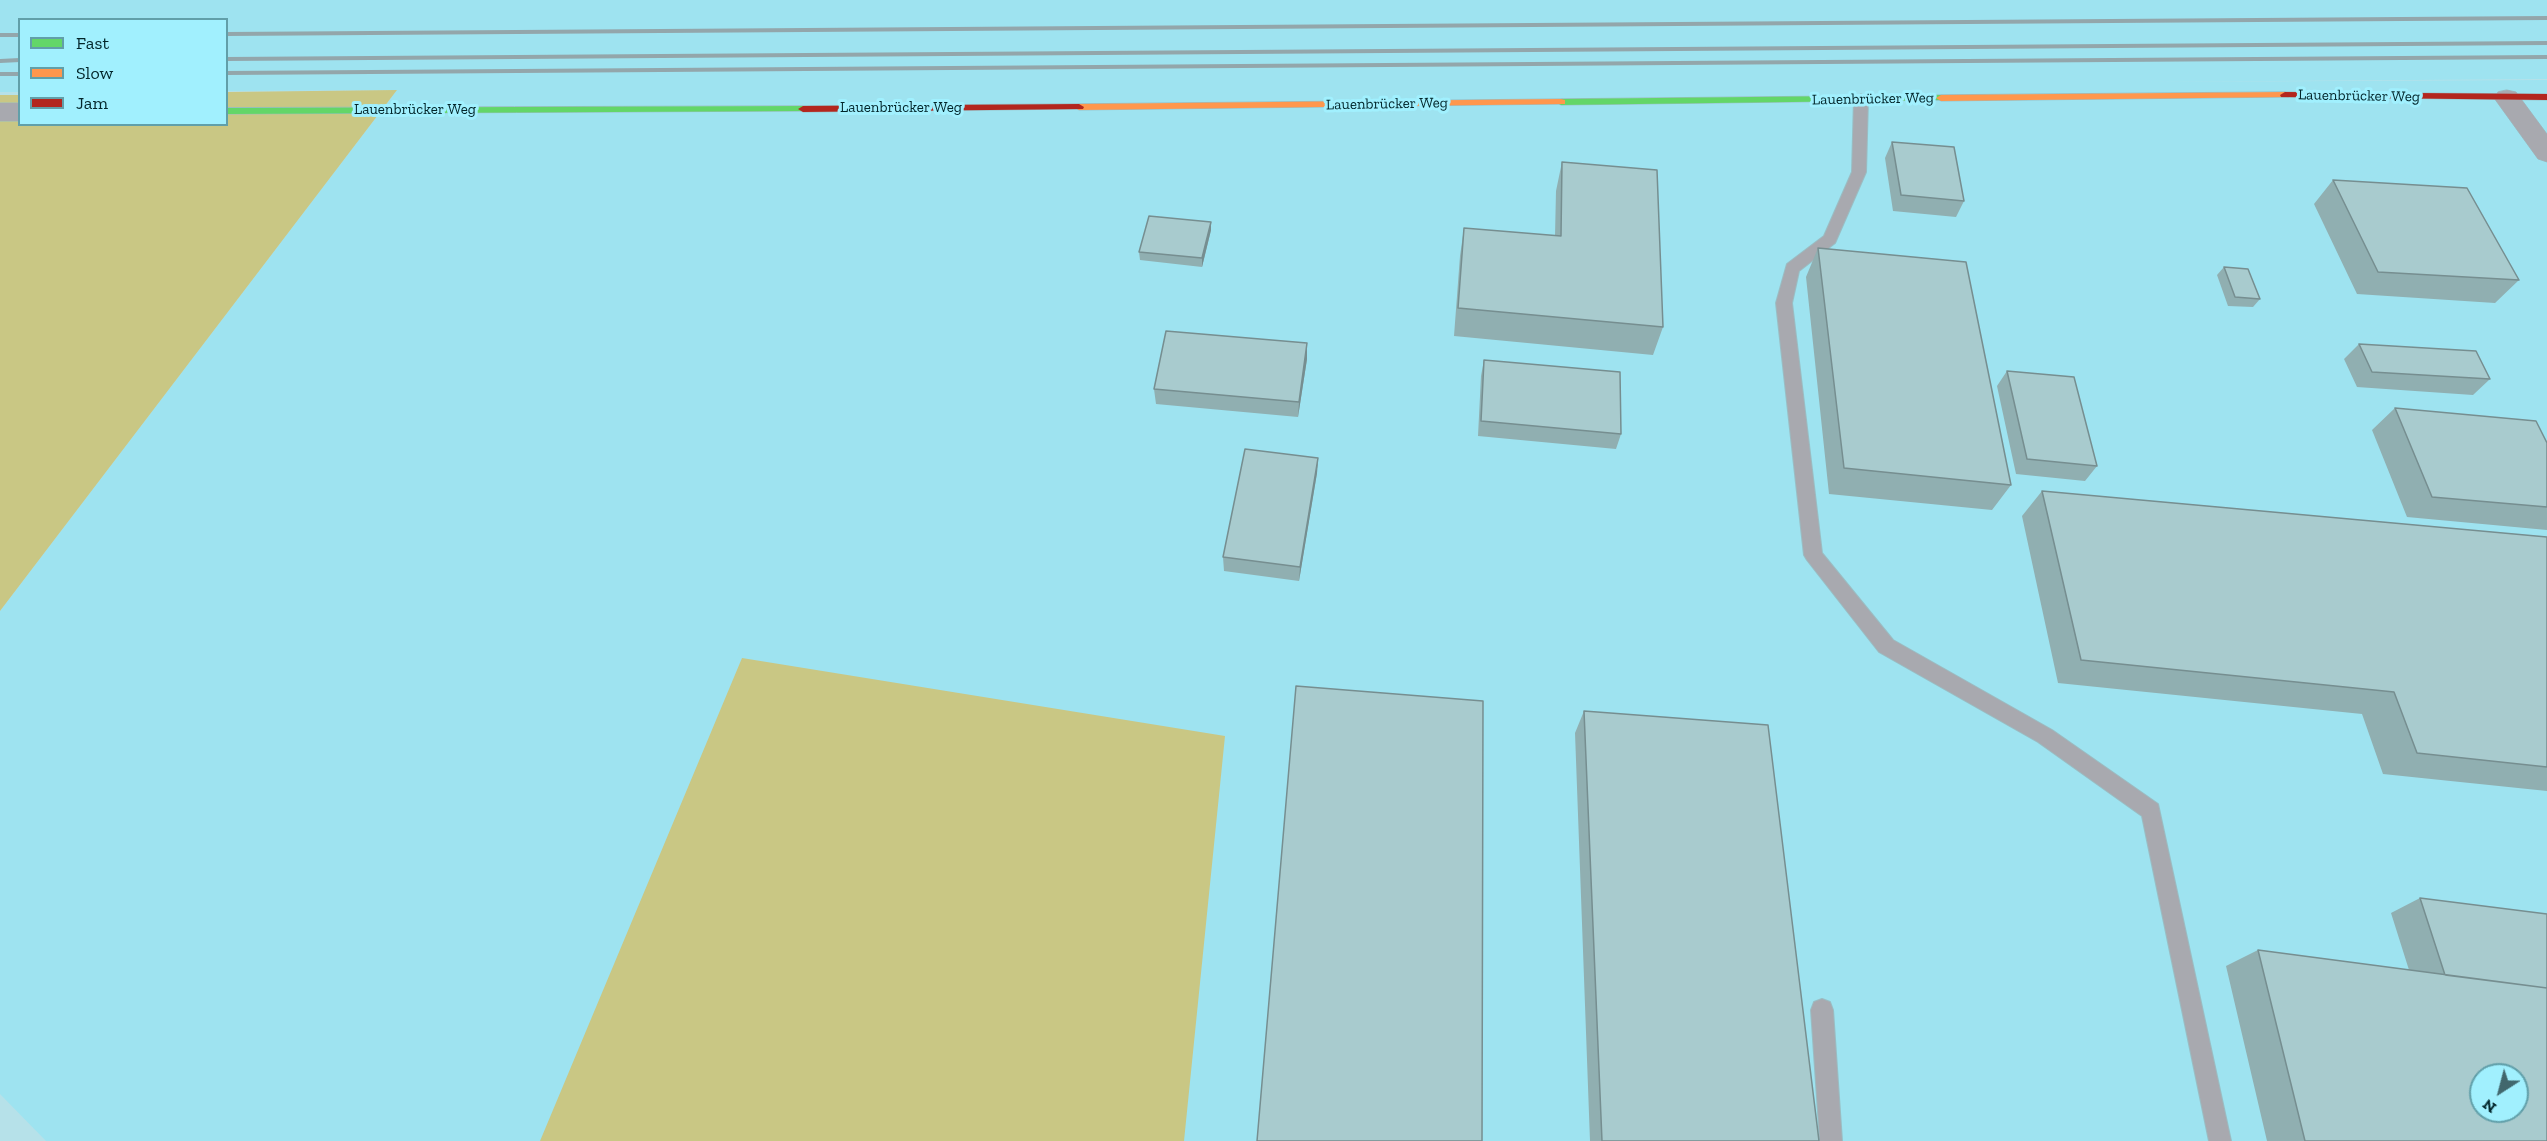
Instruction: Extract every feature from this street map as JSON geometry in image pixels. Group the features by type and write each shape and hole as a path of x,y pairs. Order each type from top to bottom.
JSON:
{"street":[{"name":"Lauenbrücker Weg","path":"228,111 975,108 2275,95 2547,97"},
{"path":"2507,98 2547,153"},
{"path":"0,112 18,112"}],"lane":[{"path":"1861,99 1859,172 1830,239 1792,268 1784,303 1813,555 1886,646 2045,736 2151,811 2220,1141"},
{"path":"1822,1010 1831,1141"}],"shaded area":[{"path":"0,0 2547,0 2547,79 2134,82 2547,80 2547,1141 46,1141 0,1094 0,611 397,90 228,91 228,18 18,18 18,92 0,92"},
{"path":"397,90 0,611 0,95 18,95 18,126 228,126 228,92"},
{"path":"742,658 1225,736 1184,1141 540,1141"}],"building":[{"path":"1892,142 1954,147 1964,201 1901,195"},
{"path":"1562,162 1657,170 1663,327 1458,308 1464,228 1561,236"},
{"path":"2333,180 2467,188 2519,280 2378,272"},
{"path":"1149,216 1211,222 1202,258 1139,252"},
{"path":"1818,248 1966,262 2011,485 1844,468"},
{"path":"2224,267 2248,269 2260,299 2235,297"},
{"path":"1166,331 1307,343 1299,402 1154,389"},
{"path":"2359,344 2476,351 2490,379 2372,372"},
{"path":"1484,360 1620,372 1621,434 1481,421"},
{"path":"2007,371 2074,377 2097,466 2027,459"},
{"path":"2395,408 2536,421 2547,443 2547,507 2432,497"},
{"path":"1245,449 1318,458 1300,567 1223,557"},
{"path":"2042,491 2547,537 2547,767 2417,753 2394,692 2081,660"},
{"path":"1296,686 1483,701 1482,1141 1257,1141"},
{"path":"1584,711 1768,725 1819,1141 1602,1141"},
{"path":"2420,898 2547,914 2547,988 2445,975"},
{"path":"2258,950 2547,988 2547,1141 2305,1141"}],"railway":[{"path":"228,34 2547,18"},
{"path":"0,35 18,35"},
{"path":"228,59 2547,43"},
{"path":"228,73 2547,57"},
{"path":"0,61 18,60"},
{"path":"0,74 18,74"}],"traffic: fast":[{"path":"1561,102 1941,98"},
{"path":"228,111 803,109"}],"traffic: slow":[{"path":"1941,98 2285,95"},
{"path":"1079,107 1561,102"}],"traffic: jam":[{"path":"2285,95 2547,97"},
{"path":"803,109 1079,107"}]}
